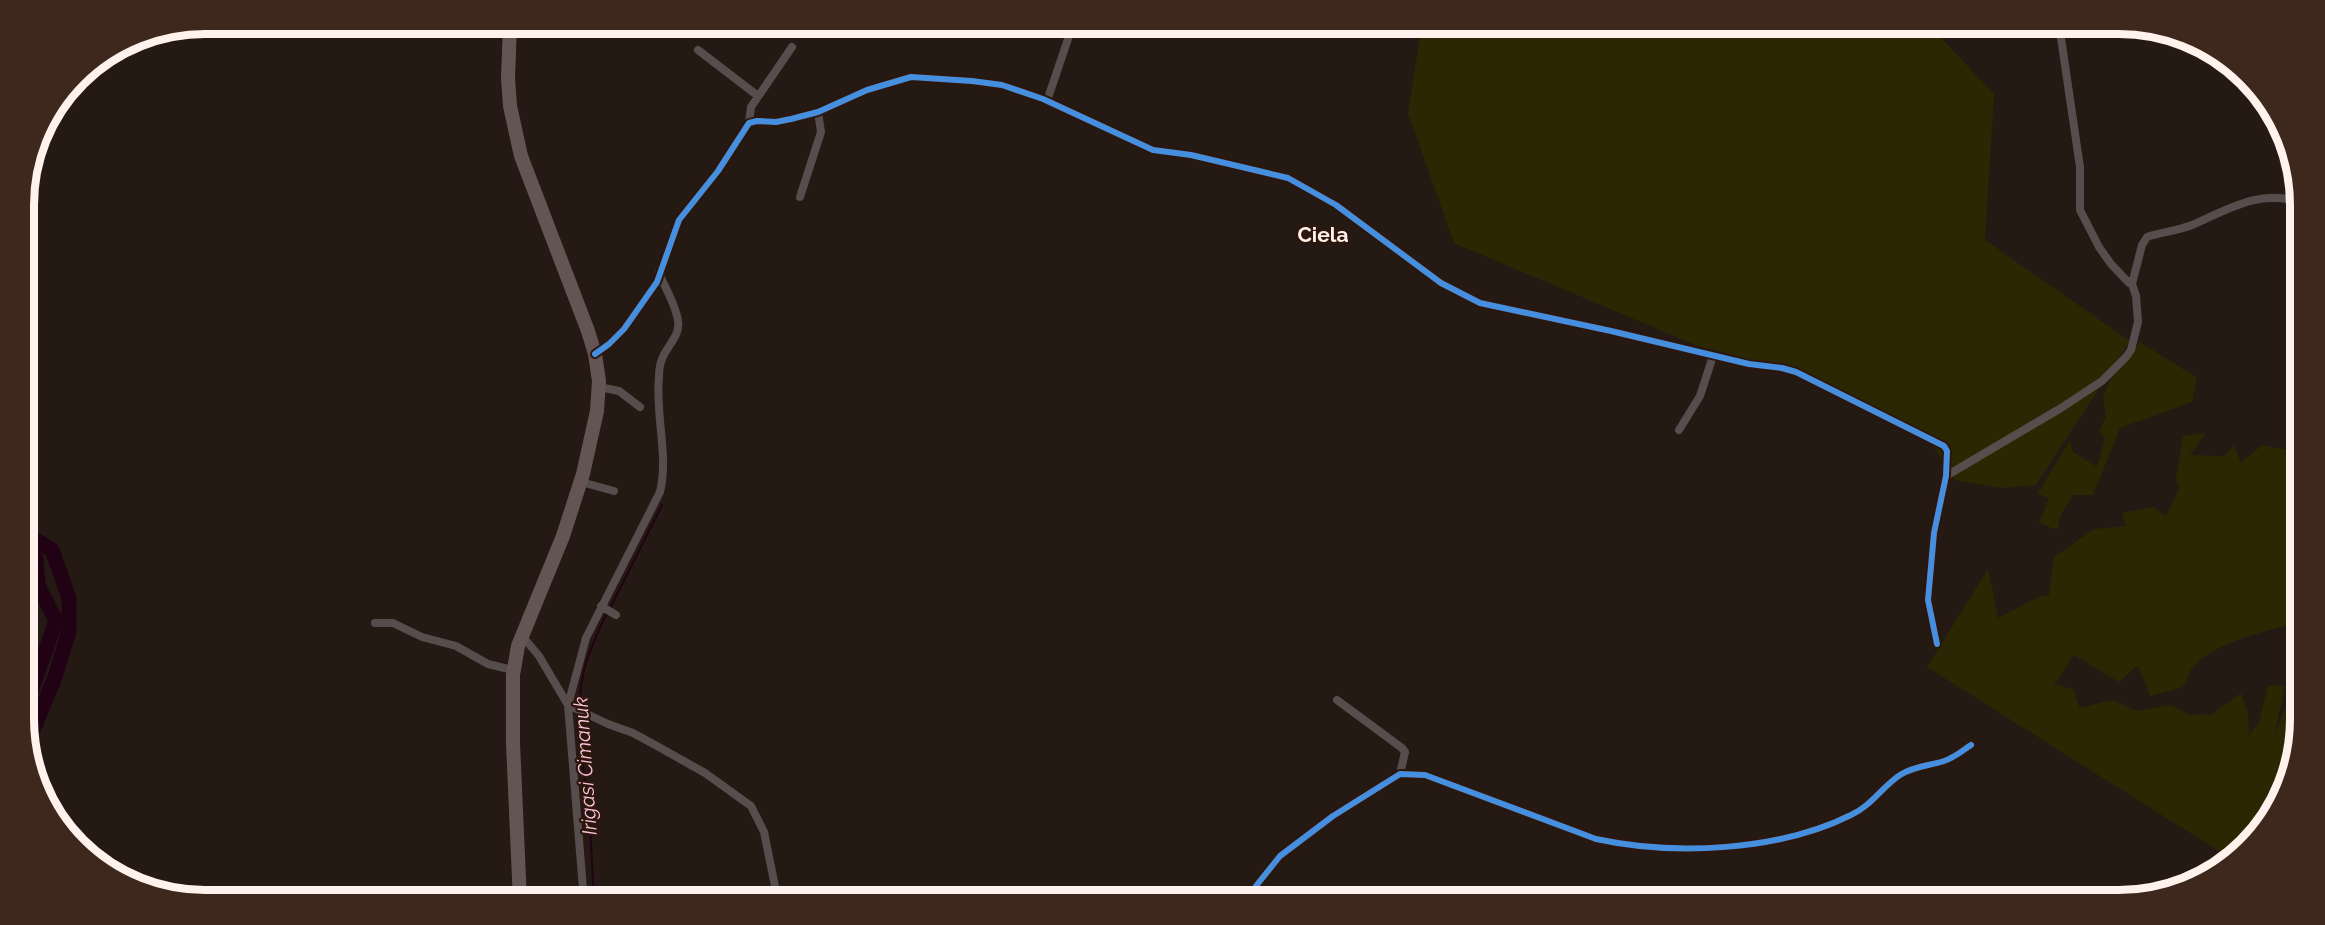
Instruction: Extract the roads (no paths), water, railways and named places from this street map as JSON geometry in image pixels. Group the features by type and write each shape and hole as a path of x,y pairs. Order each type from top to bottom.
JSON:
{"main road":[{"path":"510,35 508,78 510,106 521,156 595,354 599,387 597,411 580,482 563,536 515,654 513,743 520,890"}],"street":[{"path":"2059,34 2078,148 2081,179 2080,210 2105,255 2124,279 2132,284"},
{"path":"1047,101 1065,44 1071,35"},
{"path":"595,354 624,329 648,295 658,278 679,220 724,163 749,123 749,111 792,47"},
{"path":"698,50 758,96"},
{"path":"749,123 776,122 818,112 876,87 911,77 976,81 1002,86 1047,101 1153,150 1191,155 1288,178 1304,185 1336,205 1441,283 1480,303 1749,364 1796,372 1901,423 1944,446 1947,451 1946,476 1937,507 1928,600 1937,644"},
{"path":"800,197 821,132 818,112"},
{"path":"1946,476 2061,408 2112,373 2131,350 2136,336 2138,307 2132,284 2142,245 2147,237 2192,225 2247,201 2267,197 2290,200"},
{"path":"583,890 569,705 586,638 608,610 663,483 665,467 657,396 659,374 662,359 676,333 678,321 658,278"},
{"path":"1679,430 1700,396 1713,356"},
{"path":"599,387 617,390 640,407"},
{"path":"580,482 614,490"},
{"path":"375,623 393,623 422,637 456,646 488,664 513,670"},
{"path":"523,637 539,656 569,705 633,733 705,773 751,806 764,832 776,890"},
{"path":"1337,700 1402,748 1405,752 1400,774"},
{"path":"1256,890 1260,880 1280,856 1333,816 1400,774 1425,775 1596,839 1613,843 1708,849 1807,834 1854,814 1898,776 1910,769 1944,761 1971,745"}],"waterway":[{"name":"Irigasi Cimanuk","path":"610,608 662,505"},
{"path":"34,539 52,550 69,598 69,631 55,677 35,726"},
{"path":"34,556 38,585 56,621 34,683"},
{"name":"Irigasi Cimanuk","path":"580,707 584,670 607,613"},
{"name":"Irigasi Cimanuk","path":"580,712 580,739 590,827 593,890"}],"district":[{"name":"Ciela","path":"1323,234"}]}
